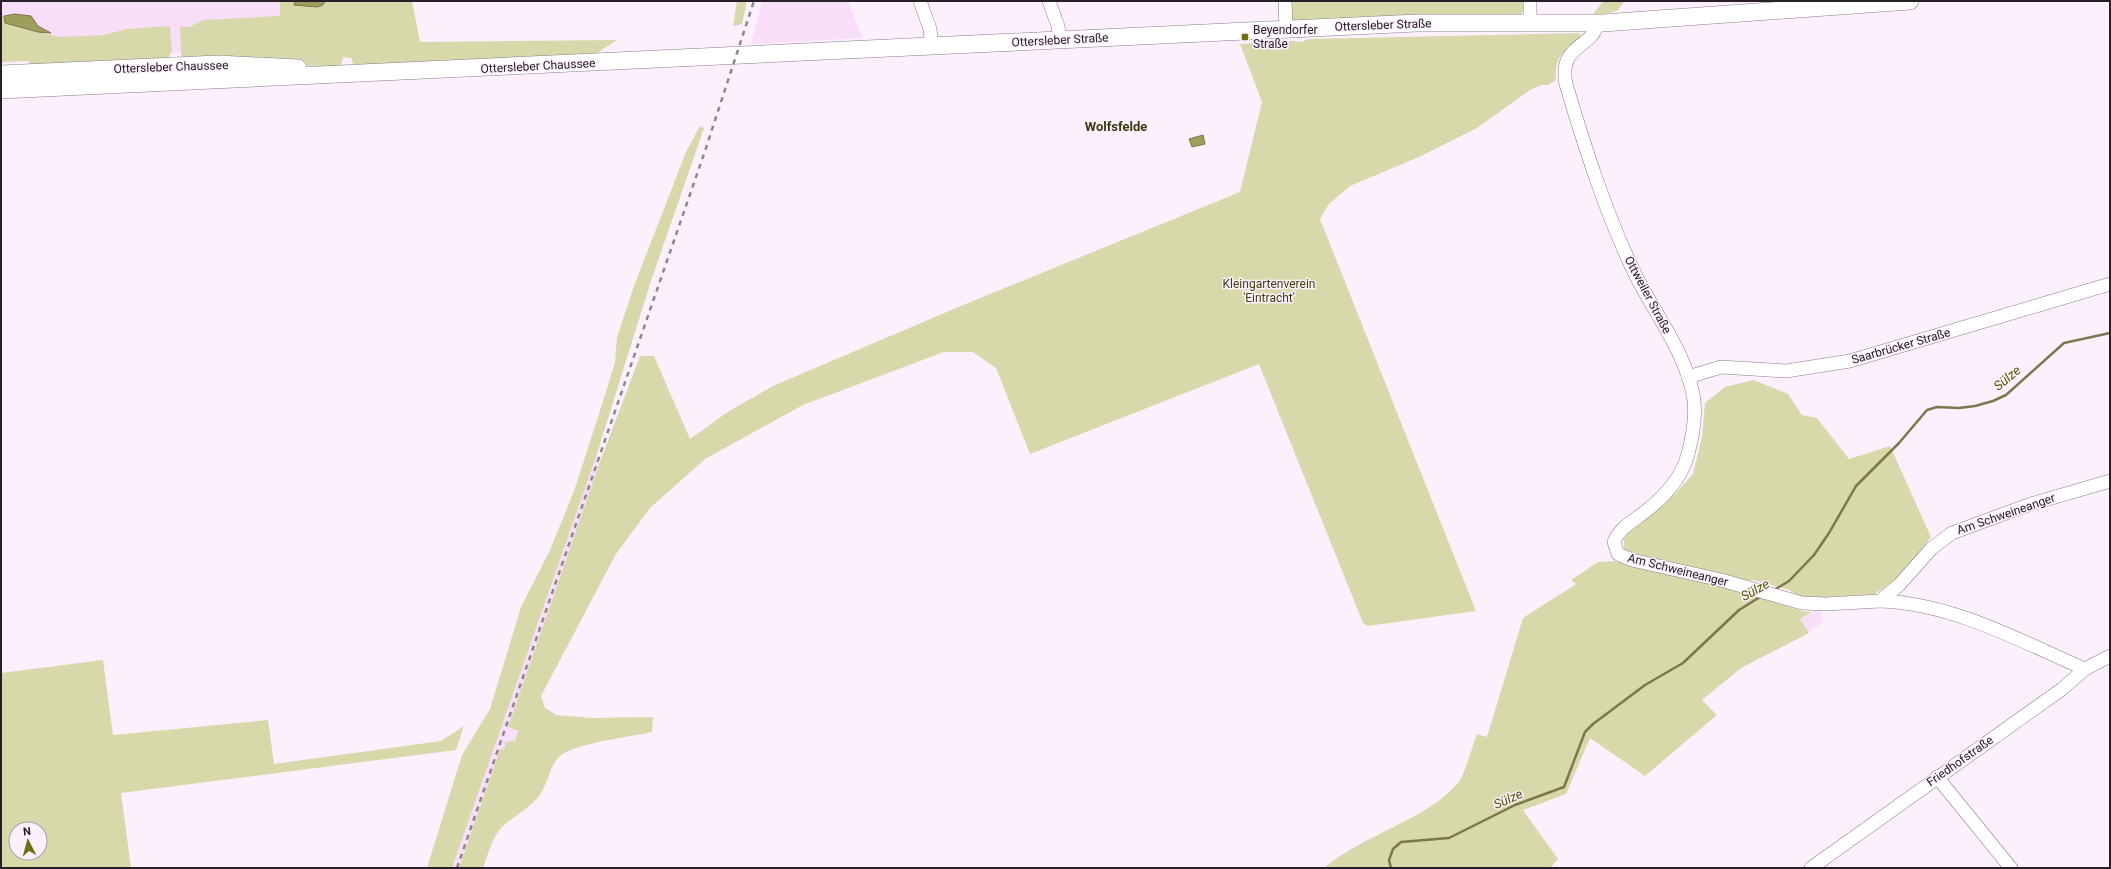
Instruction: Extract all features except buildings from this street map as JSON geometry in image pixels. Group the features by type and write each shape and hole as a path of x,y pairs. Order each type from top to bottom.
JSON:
{"main road":[{"name":"Ottersleber Straße","path":"737,57 1417,23 1597,24 1769,6 1910,1"},
{"name":"Ottersleber Chaussee","path":"1,90 312,77 340,73 436,71 737,57"},
{"name":"Ottersleber Chaussee","path":"1,74 224,64 317,69 340,73"}],"street":[{"path":"920,1 930,29 932,47"},
{"path":"1049,1 1058,24 1060,40"},
{"path":"1284,1 1286,29"},
{"path":"1530,1 1530,23"},
{"name":"Ottweiler Straße","path":"1597,24 1592,33 1567,60 1564,68 1566,84 1602,192 1625,251 1644,291 1677,350 1688,377 1694,396 1695,414 1691,441 1685,464 1677,480 1666,493 1618,535 1614,545 1618,554"},
{"path":"1171,35 1194,27 1216,26 1239,31"},
{"path":"1196,33 1215,38 1222,38 1236,37 1258,30"},
{"name":"Saarbrücker Straße","path":"1688,377 1721,367 1786,371 1856,360 2110,284"},
{"name":"Am Schweineanger","path":"1880,601 1899,585 1932,548 1952,533 2031,504 2110,481"},
{"name":"Am Schweineanger","path":"1618,554 1632,560 1749,587 1797,602 1814,604 1880,601 1915,604 1955,615 2085,669"},
{"name":"Friedhofstraße","path":"1811,868 2062,689 2085,669 2110,656"},
{"path":"1937,777 2011,868"}],"shaded area":[{"path":"1,1 407,1 247,49 1,62"},
{"path":"295,1 325,1 323,5 317,7 294,5"},
{"path":"762,1 848,1 863,38 751,44"},
{"path":"15,14 31,16 38,26 51,33 38,32 5,23 4,16"},
{"path":"1203,135 1205,144 1192,147 1189,139"},
{"path":"596,457 601,459 508,727 518,731 515,741 505,748 500,749 459,868 452,868"},
{"path":"1816,611 1821,612 1823,621 1809,633 1800,619"}],"green space":[{"path":"280,1 412,1 420,42 617,40 594,55 354,66 351,58 343,57 341,67 188,60 181,55 180,27 189,27 204,20 280,16"},
{"path":"737,1 747,1 742,24 733,26"},
{"path":"1290,1 1525,1 1524,10 1519,17 1292,24"},
{"path":"1603,1 1625,1 1617,11 1591,17"},
{"path":"1,15 4,16 5,23 59,37 104,35 127,29 170,26 172,52 166,61 30,68 29,61 1,62"},
{"name":"Kleingartenverein 'Eintracht'","path":"1579,33 1581,37 1559,59 1556,80 1548,85 1541,85 1530,90 1477,128 1419,157 1350,186 1329,204 1320,219 1476,611 1368,626 1363,623 1259,364 1030,454 996,368 973,352 944,352 803,405 705,459 650,508 616,554 541,696 545,708 556,715 592,718 653,717 652,732 585,745 561,755 553,765 544,788 537,798 499,831 491,846 483,868 459,868 500,749 505,748 505,742 515,741 518,731 508,727 601,459 640,356 654,356 690,439 729,411 775,385 968,303 1240,192 1262,102 1240,44 1294,41 1302,42 1308,39"},
{"path":"700,126 704,128 650,284 596,457 452,868 427,868 462,755 490,709 521,607 550,550 574,491 615,362 617,337 634,286 686,152"},
{"path":"1754,380 1788,394 1802,415 1817,418 1849,459 1890,446 1931,537 1900,576 1873,595 1802,598 1789,590 1753,580 1748,581 1624,551 1624,540 1632,529 1674,495 1693,474 1702,437 1705,403 1725,387"},
{"path":"1614,561 1744,592 1802,611 1812,612 1800,619 1809,633 1741,668 1702,700 1717,715 1645,776 1590,738 1566,794 1523,810 1558,859 1550,868 1324,868 1357,846 1429,808 1458,783 1466,767 1477,734 1487,737 1523,618 1576,584 1571,580 1598,562"},
{"path":"103,660 113,735 268,720 274,764 441,741 464,726 456,750 121,793 131,868 1,868 1,673"}],"waterway":[{"name":"Sülze","path":"1774,590 1789,581 1814,555 1829,533 1856,486 1899,443 1927,410 1937,407 1959,408 1975,406 1993,401 2006,395 2064,343 2110,333"},
{"name":"Sülze","path":"1391,868 1389,860 1393,849 1401,842 1449,838 1515,805 1564,787 1585,732 1593,724 1645,685 1683,663 1739,610 1760,597"}],"railway":[{"path":"457,868 705,151 754,1"}],"place":[{"name":"Beyendorfer Straße","path":"1245,37"}],"district":[{"name":"Wolfsfelde","path":"1116,126"}]}
